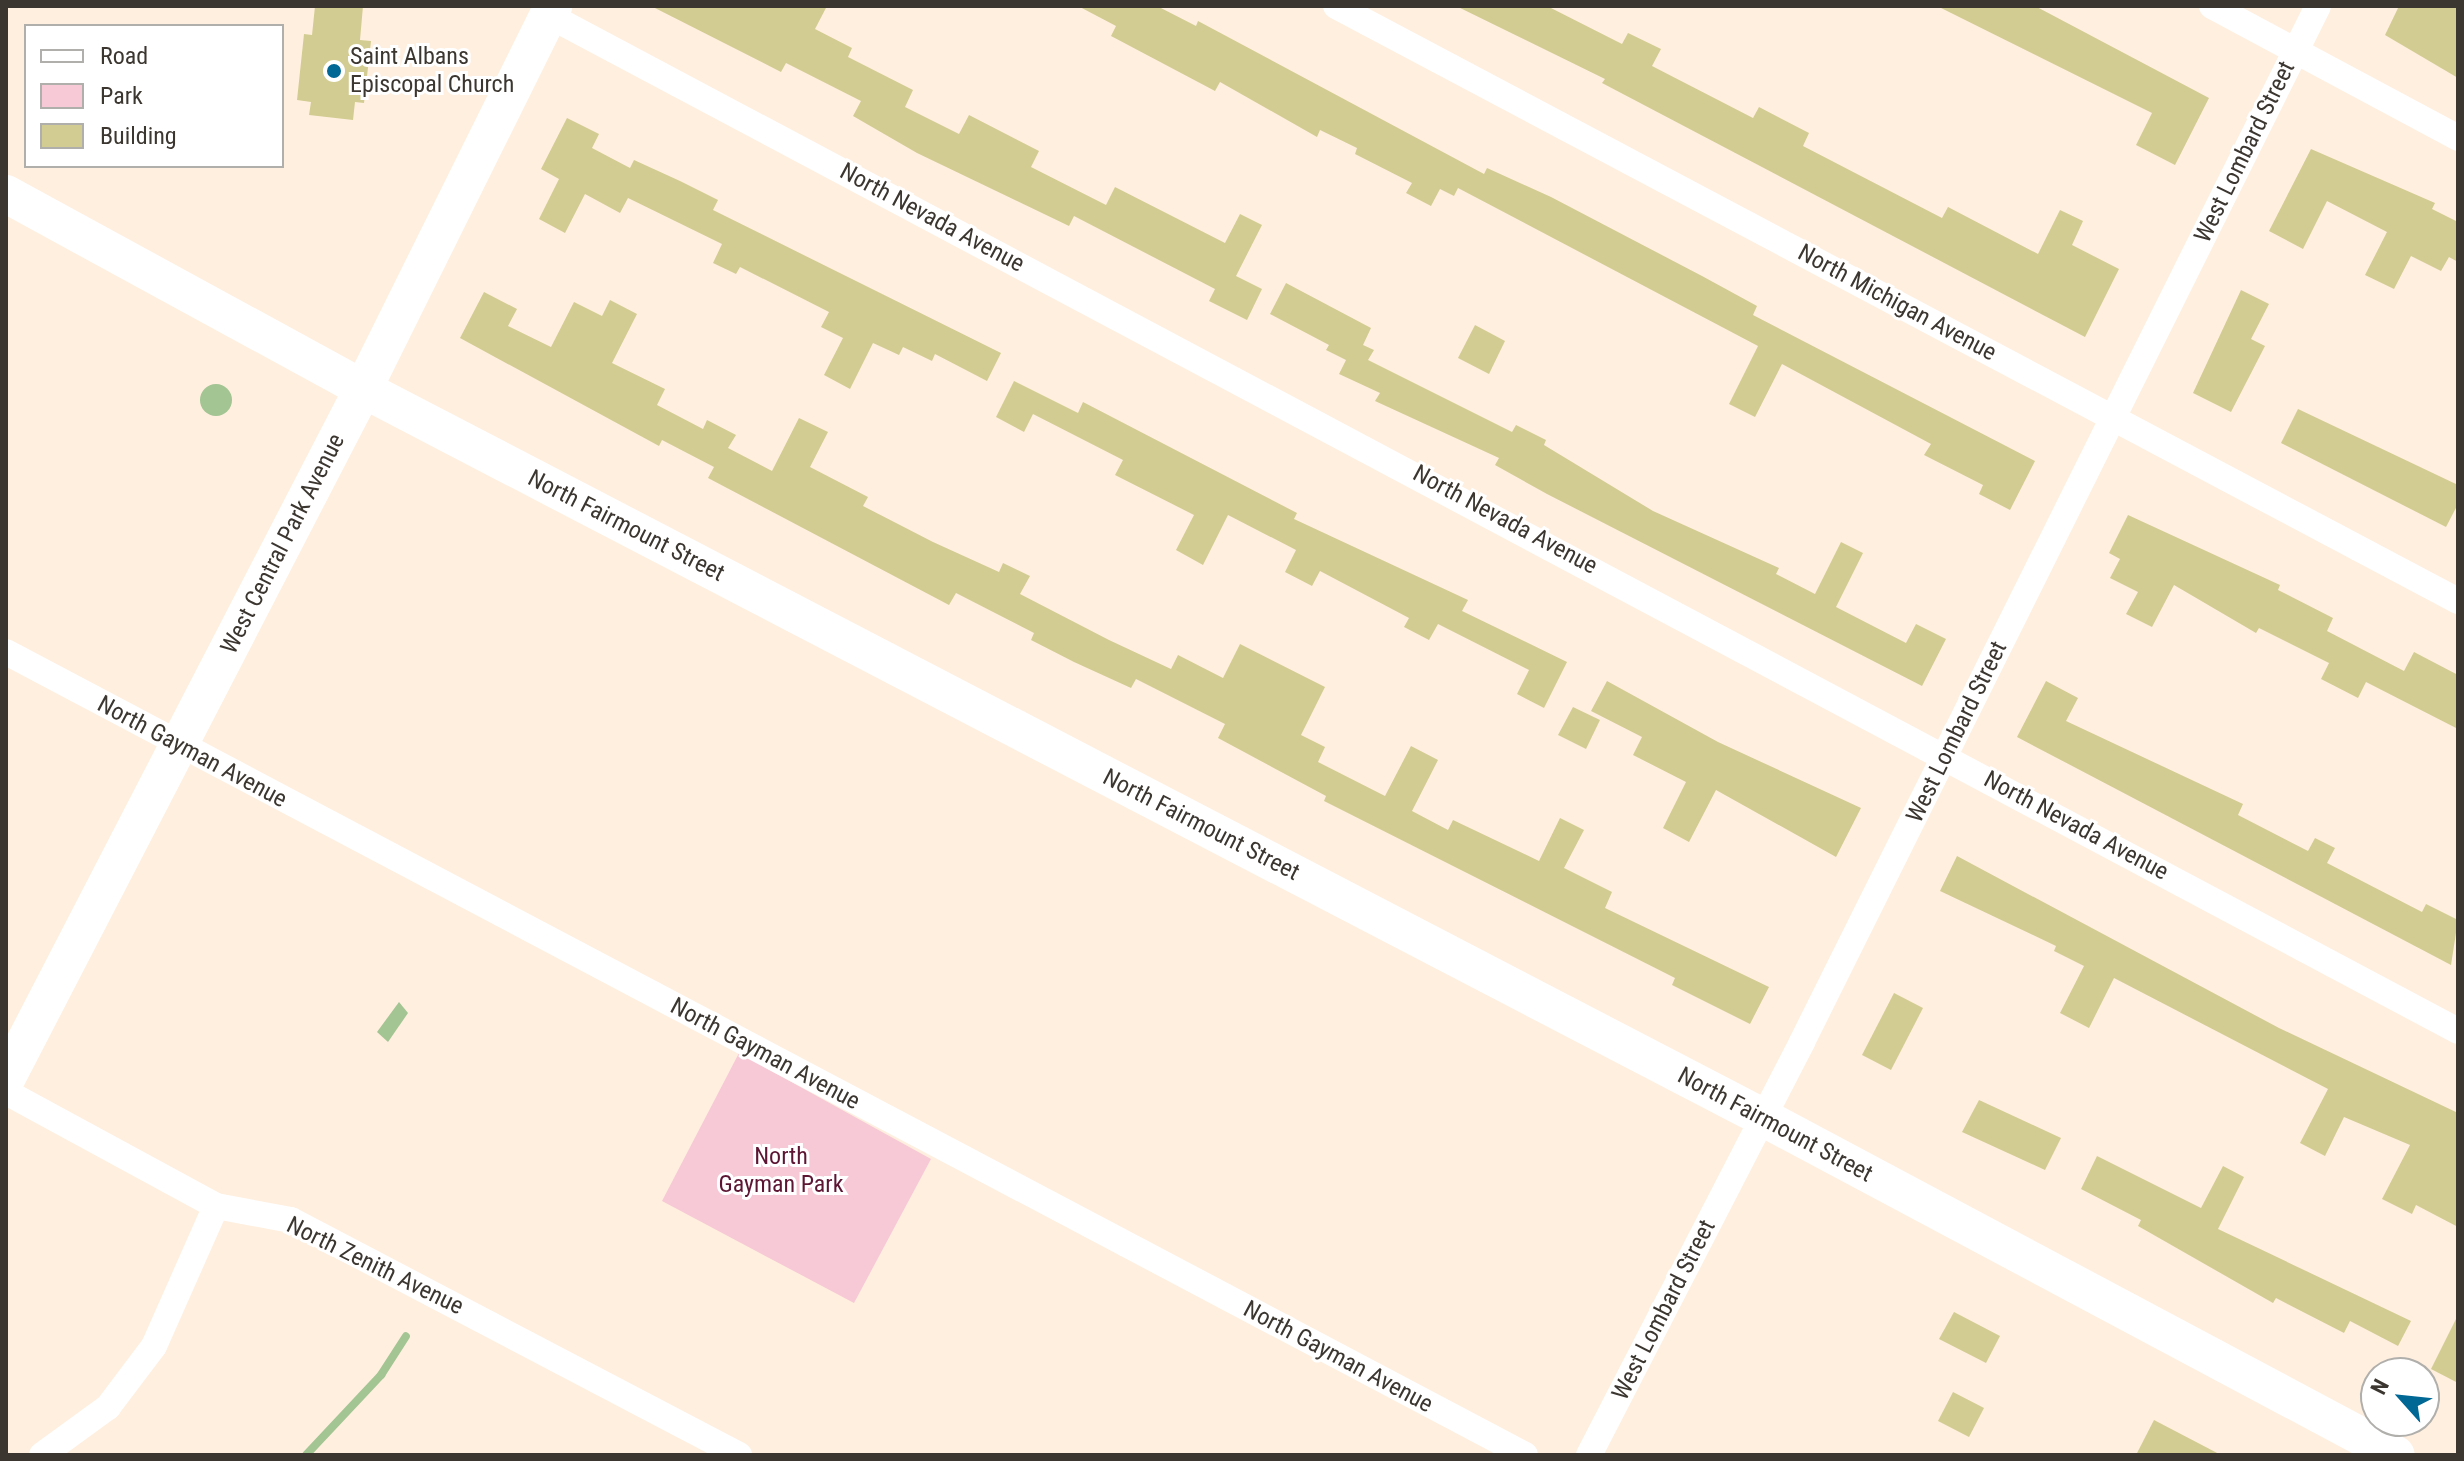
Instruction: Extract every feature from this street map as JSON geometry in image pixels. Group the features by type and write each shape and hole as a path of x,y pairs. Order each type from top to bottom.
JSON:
{"street":[{"name":"North Michigan Avenue","path":"1336,6 2458,601"},
{"path":"2212,6 2458,138"},
{"name":"West Lombard Street","path":"1589,1455 1945,755 2318,6"},
{"name":"West Central Park Avenue","path":"6,1079 363,389 551,10"},
{"name":"North Nevada Avenue","path":"551,10 2458,1031"},
{"name":"North Fairmount Street","path":"6,194 363,389 1762,1117 2396,1455"},
{"name":"North Gayman Avenue","path":"6,652 1525,1455"},
{"name":"North Zenith Avenue","path":"6,1092 216,1206 291,1220 739,1455"},
{"path":"42,1455 108,1407 154,1346 216,1206"}],"green space":[{"name":"North Gayman Park","path":"739,1053 931,1159 854,1303 662,1201"}],"shaded area":[{"path":"216,384 227,389 232,400 227,411 216,416 205,411 200,400 205,389"},
{"path":"399,1002 408,1013 388,1042 377,1032"}],"building":[{"name":"Saint Albans Episcopal Church","path":"315,6 363,6 360,40 371,41 364,103 355,102 353,120 309,115 311,102 297,100 304,34 312,35"},
{"path":"651,6 827,6 815,29 852,48 848,57 913,90 905,107 959,134 969,115 1039,151 1031,167 1106,205 1115,187 1225,243 1240,214 1262,225 1236,276 1262,289 1247,320 1209,301 1215,289 1074,216 1069,226 917,153 853,116 861,101 786,63 781,72"},
{"path":"1078,6 1157,6 1196,26 1198,21 1484,174 1487,168 1551,197 1702,276 1757,306 1753,315 2035,461 2010,510 1979,494 1983,485 1924,455 1931,444 1782,364 1755,417 1729,404 1758,346 1458,188 1454,196 1440,189 1431,206 1406,193 1412,183 1355,154 1357,148 1320,130 1317,137 1220,82 1215,91 1111,36 1116,26"},
{"path":"1456,6 1547,6 1622,44 1628,33 1661,49 1652,66 1753,118 1759,107 1809,133 1803,146 1942,218 1948,207 2038,254 2060,210 2083,221 2072,245 2119,269 2085,337 1602,83 1605,79"},
{"path":"1937,6 2035,6 2209,98 2175,165 2136,145 2152,113"},
{"path":"2399,6 2458,6 2458,78 2385,35"},
{"path":"567,118 599,134 592,148 630,168 634,160 718,200 713,210 1001,353 987,381 935,354 932,361 903,347 899,355 873,343 850,389 824,375 843,338 821,327 829,312 740,267 736,274 713,263 722,244 628,198 620,213 585,194 565,233 539,219 559,179 541,169"},
{"path":"2311,149 2435,203 2432,209 2458,222 2458,262 2449,257 2441,271 2411,256 2394,289 2365,275 2387,232 2327,201 2303,249 2269,231"},
{"path":"1286,283 1371,328 1363,345 1374,350 1368,360 1512,432 1516,425 1546,440 1544,445 1653,511 1779,568 1776,574 1815,594 1841,542 1863,553 1836,607 1906,643 1916,624 1946,639 1922,686 1547,494 1495,465 1499,458 1375,401 1380,393 1339,374 1346,360 1326,350 1329,345 1270,314"},
{"path":"2241,290 2269,304 2251,339 2265,346 2231,412 2193,393"},
{"path":"484,292 517,309 508,326 551,347 574,302 602,316 610,300 637,314 612,363 665,389 657,405 703,429 707,420 736,435 728,448 772,471 799,418 828,432 810,467 868,497 863,506 933,542 999,572 1003,563 1030,576 1020,594 1109,640 1171,669 1178,655 1223,678 1240,644 1325,687 1301,735 1325,747 1318,762 1385,796 1411,746 1438,760 1412,811 1448,830 1453,820 1539,861 1560,818 1584,830 1564,868 1612,892 1605,908 1769,987 1750,1024 1672,985 1675,978 1324,801 1326,796 1218,738 1225,724 1136,679 1131,688 1074,662 1031,640 1034,633 956,593 949,605 708,478 714,467 662,440 659,446 460,338"},
{"path":"1475,325 1505,341 1489,374 1458,358"},
{"path":"1014,381 1078,413 1083,402 1297,513 1294,519 1468,600 1462,611 1567,662 1544,708 1517,694 1529,670 1438,624 1429,640 1404,627 1409,618 1320,571 1312,586 1285,572 1296,550 1228,515 1203,565 1176,550 1194,515 1115,475 1123,460 1033,414 1024,432 996,417"},
{"path":"2298,409 2458,485 2458,504 2446,527 2281,443"},
{"path":"2128,515 2280,585 2278,590 2333,618 2327,631 2404,671 2414,652 2458,675 2458,729 2366,682 2358,698 2321,679 2329,663 2259,628 2256,633 2174,585 2152,627 2126,614 2138,592 2110,578 2120,559 2109,553"},
{"path":"1607,681 1718,742 1861,808 1836,857 1716,790 1689,842 1663,828 1686,782 1633,755 1642,737 1591,711"},
{"path":"2046,681 2078,698 2066,721 2243,804 2238,815 2308,851 2315,838 2335,848 2327,863 2422,912 2426,904 2458,920 2451,965 2017,737"},
{"path":"1573,707 1600,720 1586,749 1558,735"},
{"path":"1957,856 2279,1028 2458,1113 2458,1227 2416,1205 2412,1214 2382,1199 2410,1145 2344,1117 2325,1156 2300,1143 2328,1089 2114,978 2089,1028 2060,1013 2084,966 2054,951 2056,946 1940,891"},
{"path":"1894,993 1923,1008 1891,1070 1862,1055"},
{"path":"1979,1100 2061,1138 2045,1170 1962,1132"},
{"path":"2097,1156 2201,1208 2223,1166 2244,1177 2218,1229 2411,1321 2398,1346 2350,1321 2344,1333 2276,1298 2273,1303 2138,1226 2141,1220 2081,1189"},
{"path":"1954,1312 2000,1336 1986,1363 1939,1339"},
{"path":"2458,1315 2458,1383 2440,1374 2440,1357 2437,1357"},
{"path":"1953,1392 1984,1408 1969,1437 1938,1421"},
{"path":"2154,1420 2221,1455 2136,1455"}],"waterway":[{"path":"306,1455 381,1375 406,1336"}],"place":[{"name":"Saint Albans Episcopal Church","path":"334,71"}]}
